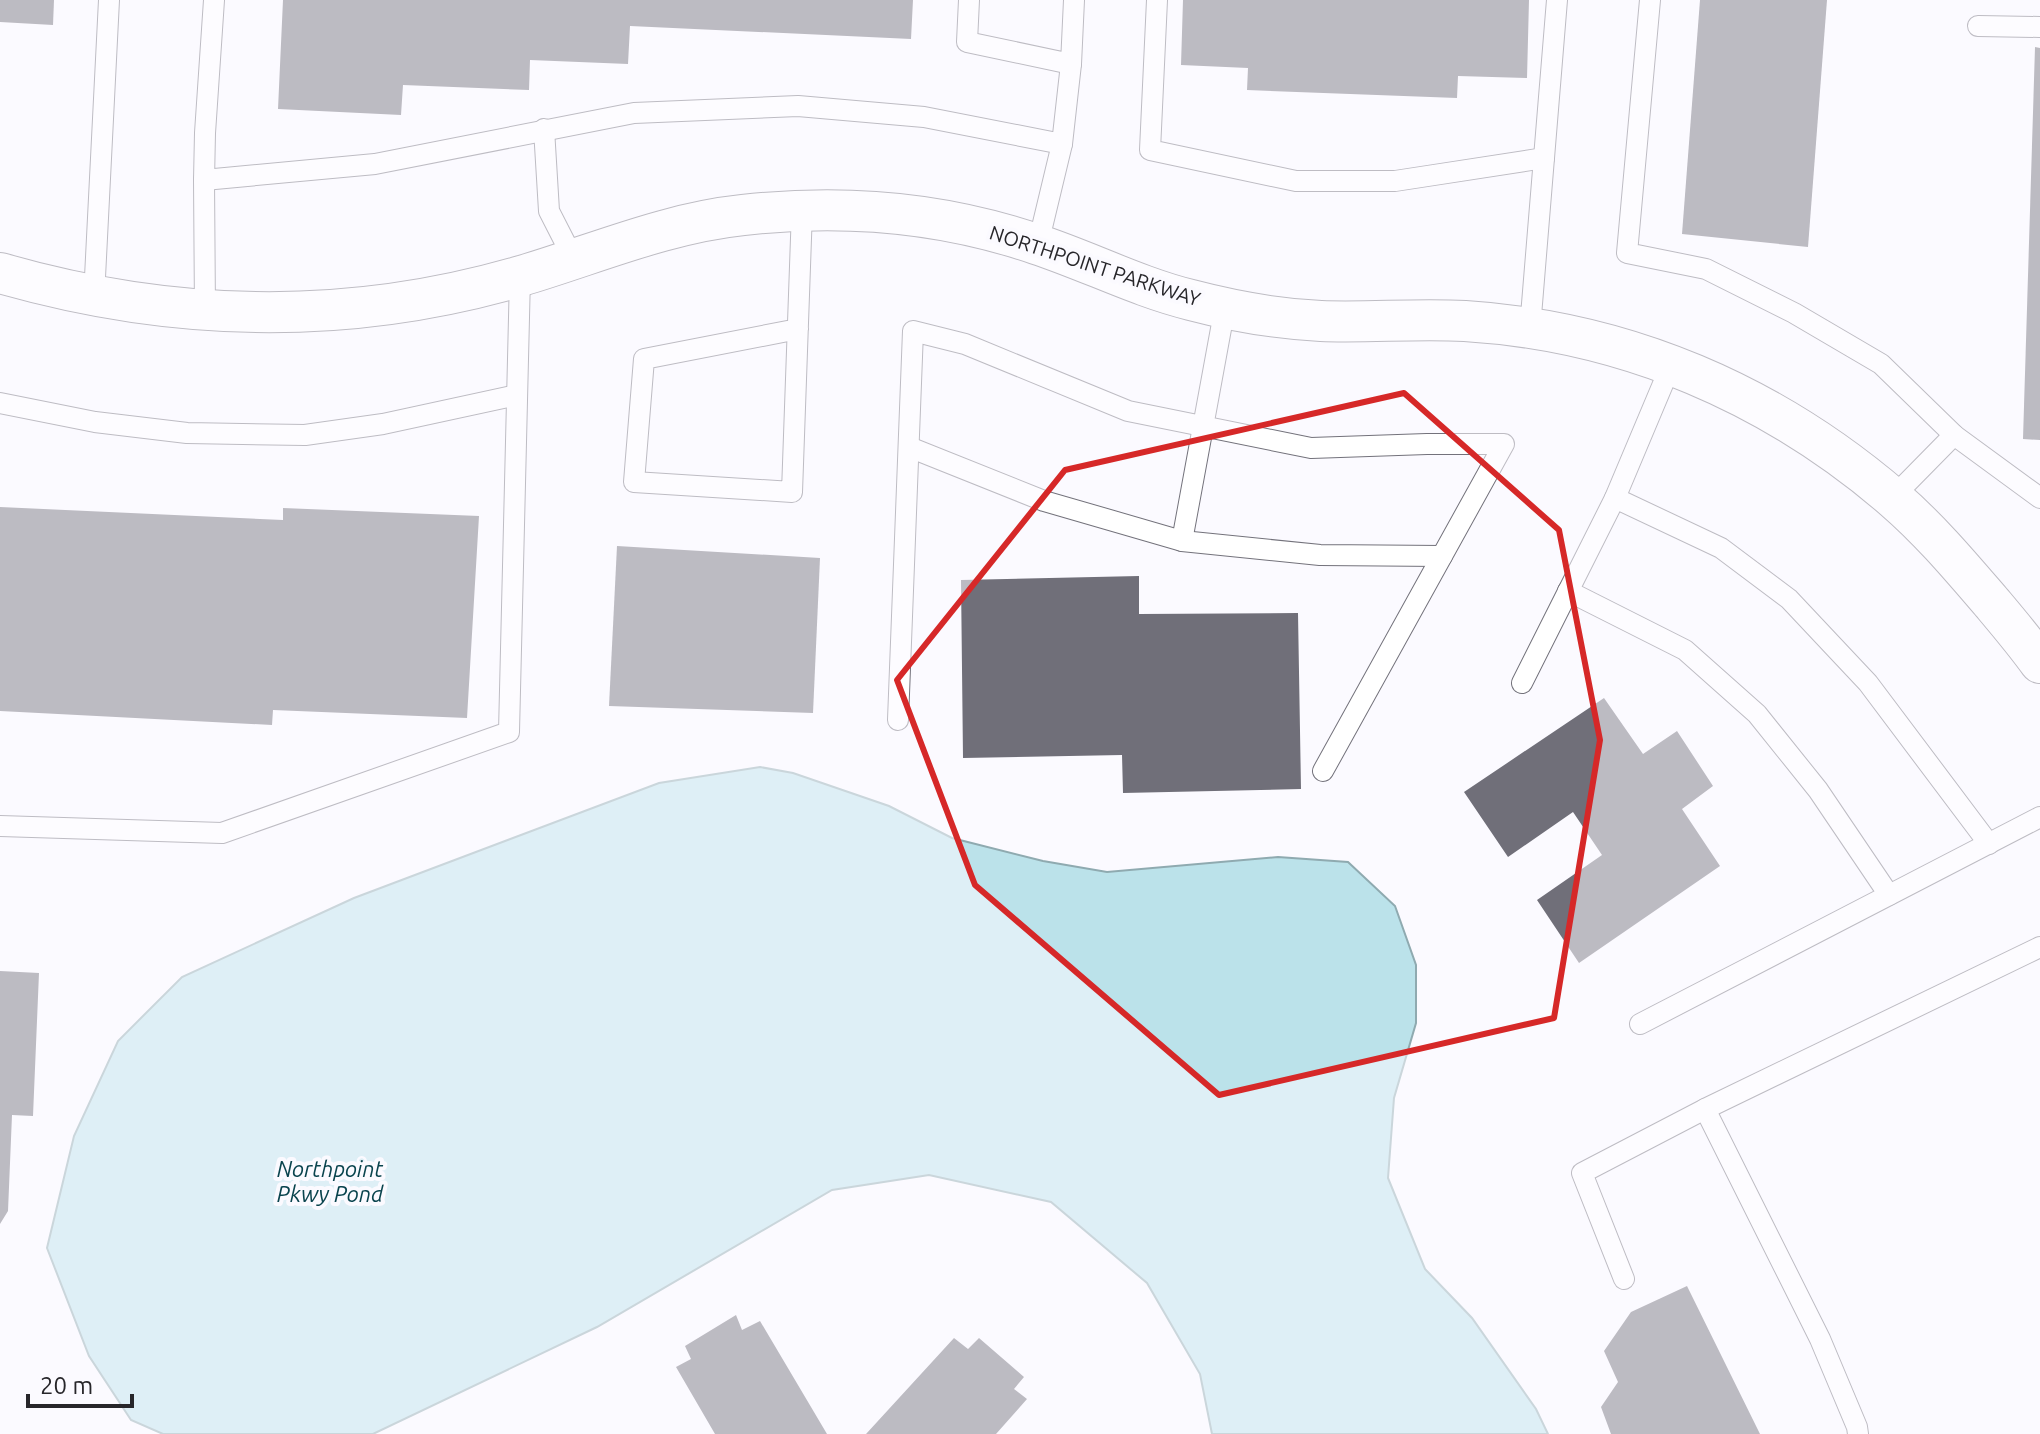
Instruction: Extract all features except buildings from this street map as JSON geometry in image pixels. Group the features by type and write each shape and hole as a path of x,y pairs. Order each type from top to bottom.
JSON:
{"street":[{"name":"NORTHPOINT PARKWAY","path":"1,278 94,297 205,312 268,313 364,308 427,299 520,276 605,247 685,225 739,215 802,210 876,212 931,218 985,229 1038,244 1114,275 1177,296 1268,316 1321,321 1463,321 1530,328 1603,343 1710,380 1760,405 1833,450 1892,498 1961,566 2040,663"}],"lane":[{"path":"94,297 109,0"},
{"path":"205,312 205,133 214,0"},
{"path":"969,0 967,42 1071,64"},
{"path":"1038,244 1062,144 1074,0"},
{"path":"1157,0 1150,150 1296,181 1395,181 1544,158"},
{"path":"1530,328 1557,0"},
{"path":"1650,0 1627,253 1706,269 1794,313 1881,364 1954,435 2040,498"},
{"path":"1978,26 2040,27"},
{"path":"204,180 375,164 634,113 798,106 924,117 1062,144"},
{"path":"544,129 549,211 573,258"},
{"path":"798,329 644,359 634,482 792,492 798,329 802,210"},
{"path":"0,826 222,833 509,732 520,276"},
{"path":"1182,541 1225,307"},
{"path":"898,720 913,331 965,344 1128,411 1311,448 1504,444 1323,771"},
{"path":"1522,683 1615,498 1671,365"},
{"path":"0,403 95,422 187,433 305,435 383,424 517,395"},
{"path":"1892,498 1954,435"},
{"path":"909,447 1044,501 1182,541 1320,555 1442,556"},
{"path":"1615,498 1721,548 1789,599 1868,683 1989,844"},
{"path":"1568,591 1685,650 1757,714 1818,790 1889,895"},
{"path":"1640,1024 2040,817"},
{"path":"1624,1279 1582,1173 1705,1109 2040,947"},
{"path":"1705,1109 1820,1339 1858,1434"}],"highlighted area":[{"path":"1404,393 1559,530 1600,740 1554,1018 1219,1095 975,885 897,680 1065,470"}],"water":[{"name":"Northpoint Pkwy Pond","path":"760,767 793,773 889,806 952,838 1043,861 1107,872 1278,857 1348,862 1395,906 1416,965 1416,1023 1394,1098 1388,1178 1425,1269 1472,1318 1536,1409 1548,1434 1212,1434 1200,1374 1147,1283 1051,1202 929,1175 832,1190 597,1327 373,1434 163,1434 131,1420 89,1356 47,1248 74,1136 118,1041 182,977 354,898 659,783"}]}
